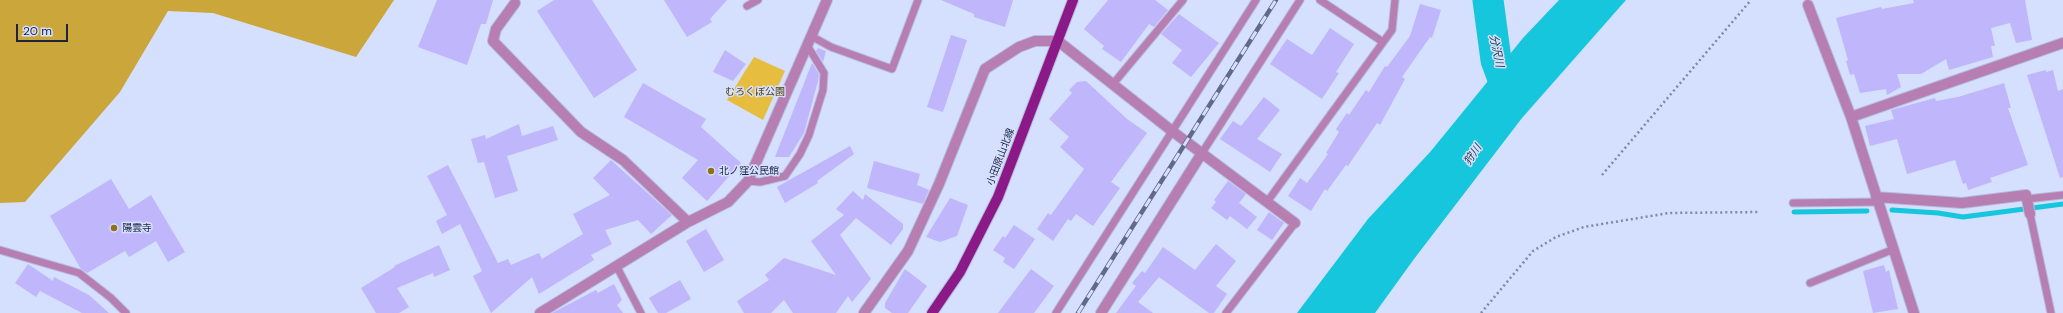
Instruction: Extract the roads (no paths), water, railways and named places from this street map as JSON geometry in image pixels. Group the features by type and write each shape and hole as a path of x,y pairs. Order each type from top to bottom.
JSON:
{"main road":[{"name":"小田原山北線","path":"932,313 960,272 998,197 1073,0"}],"street":[{"path":"540,313 688,222 728,202 748,181 827,0"},
{"path":"513,1 496,29 494,41 581,132 624,160 688,222"},
{"path":"1808,5 1851,116 1914,313"},
{"path":"864,313 908,251 939,184 985,69 1019,47 1035,42 1058,41 1172,131 1295,223"},
{"path":"1851,116 2063,43"},
{"path":"1101,313 1202,152"},
{"path":"1877,200 1962,203 2026,195 2030,214"}],"lane":[{"path":"747,6 758,0"},
{"path":"809,40 892,69 918,0"},
{"path":"1113,84 1183,0"},
{"path":"1056,313 1256,0"},
{"path":"1202,152 1300,0"},
{"path":"1320,0 1383,42"},
{"path":"1267,202 1392,30 1395,0"},
{"path":"748,181 760,182 785,176 800,154 809,135 823,90 824,73 809,40"},
{"path":"2027,199 2063,195"},
{"path":"1793,203 1877,200"},
{"path":"2030,214 2052,313"},
{"path":"1226,313 1295,223"},
{"path":"1810,283 1894,249"},
{"path":"0,250 79,273 126,313"},
{"path":"617,267 641,313"}],"water":[{"name":"狩川","path":"1559,0 1626,0 1522,118 1414,259 1375,313 1297,313 1368,219 1431,151 1523,38"}],"waterway":[{"name":"分沢川","path":"1488,0 1496,60 1511,100"},
{"path":"1892,210 1938,213 1963,217 2063,204"},
{"path":"1794,212 1867,211"}],"railway":[{"path":"1078,313 1276,0"}],"place":[{"name":"北ノ窪公民館","path":"711,171"},
{"name":"陽雲寺","path":"114,228"}],"park label":[{"name":"むろくぼ公園","path":"755,92"}]}
